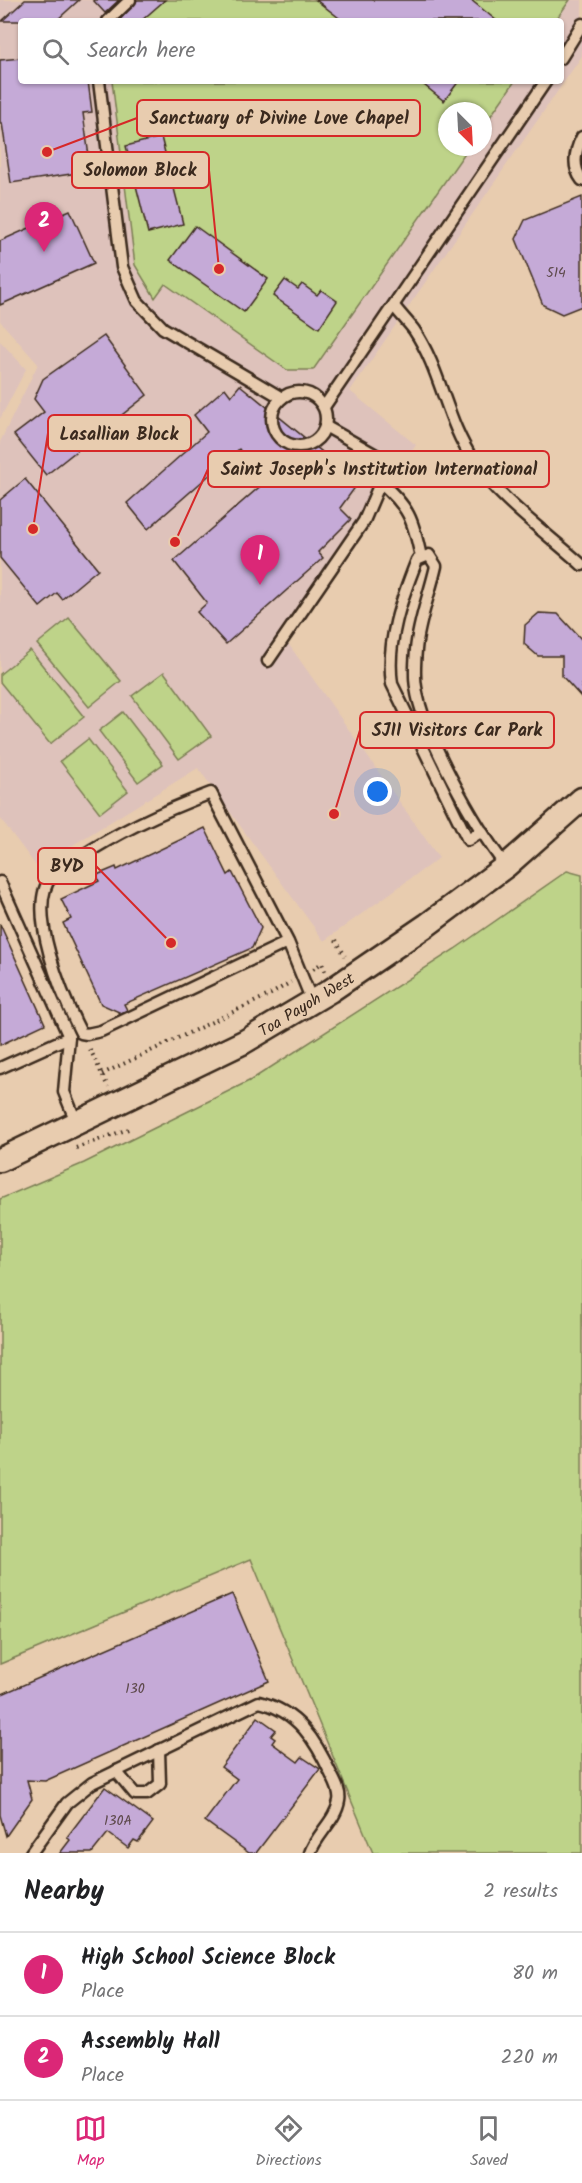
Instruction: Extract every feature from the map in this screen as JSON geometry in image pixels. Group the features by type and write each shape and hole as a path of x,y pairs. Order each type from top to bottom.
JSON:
{"street":[{"name":"Toa Payoh West","path":"0,1160 244,1042 312,1001 373,963 506,866 582,799"}],"lane":[{"path":"111,18 130,0"},
{"path":"564,53 582,24"},
{"path":"99,84 122,267 137,301 163,328 282,398"},
{"path":"324,407 544,84"},
{"path":"582,137 577,147 575,165 582,180"},
{"path":"394,306 415,331 455,430 473,462 496,488 582,565"},
{"path":"297,392 305,392 313,395 324,407 326,426 321,434 307,445 297,446 280,439 275,432 272,413 282,398 297,392"},
{"path":"268,661 364,521 379,481 380,463 376,455 326,426"},
{"path":"379,481 400,499 411,516 421,557 400,607 392,639 389,664 392,684 468,840 482,831"},
{"path":"421,557 429,555 436,566 416,648 416,687 425,720 482,831 506,866"},
{"path":"288,942 101,1031 81,1033 63,998 46,937 42,901 51,876 113,835 159,812 210,793 288,942 312,1001"},
{"path":"0,882 69,1037 64,1092 77,1124"},
{"path":"0,1068 69,1037"},
{"path":"31,1853 67,1803 92,1783 259,1702 274,1705 293,1718 317,1743 338,1788 340,1800 310,1853"},
{"path":"116,1771 135,1794 147,1794 160,1784 162,1770 159,1750"}],"path":[{"path":"336,940 346,960"},
{"path":"102,1074 271,994 301,975"},
{"path":"90,1048 109,1088"}],"shaded area":[{"path":"0,0 582,0 582,56 564,82 564,18 18,18 18,84 563,84 350,391 416,445 285,639 439,858 324,941 198,768 37,867 0,818 0,442 38,364 0,321"},
{"path":"0,341 26,369 0,419"}],"green space":[{"path":"157,0 570,0 557,18 138,18"},
{"path":"112,84 513,84 492,114 492,102 438,102 438,156 463,156 313,370 287,370 165,284 155,298 135,265"},
{"path":"69,618 121,681 89,707 37,644"},
{"path":"30,650 84,717 50,744 0,682 0,674"},
{"path":"164,672 211,736 179,759 132,696"},
{"path":"123,712 163,764 138,782 99,731"},
{"path":"88,739 128,791 100,813 60,761"},
{"path":"567,871 582,875 582,1853 373,1853 251,1559 0,1664 0,1199 84,1163 251,1080 455,949"}],"building":[{"path":"25,0 79,0 59,18 18,18 18,21 2,21"},
{"path":"93,0 119,0 105,13"},
{"path":"137,0 165,0 144,18 122,18"},
{"path":"316,0 471,0 493,18 339,18"},
{"path":"18,58 18,84 88,84 92,112 83,113 91,171 11,183 2,123 0,124 0,60"},
{"path":"423,84 457,84 444,101"},
{"path":"161,137 183,224 148,233 126,146"},
{"path":"582,197 582,306 562,314 543,305 516,239 525,220"},
{"path":"70,210 94,263 0,305 0,241"},
{"path":"195,226 268,279 244,312 170,260"},
{"path":"285,280 298,289 302,284 317,295 321,290 337,301 319,328 273,296"},
{"path":"104,336 147,395 46,475 14,435 44,412 34,399 43,379"},
{"path":"240,385 359,482 340,508 351,519 318,552 323,558 226,644 197,612 207,603 174,561 264,483 239,449 148,529 127,503 207,432 194,415 225,388 231,396"},
{"path":"25,479 98,569 62,599 57,593 40,607 0,558 0,500"},
{"path":"539,613 558,614 582,640 582,698 562,676 562,656 538,656 524,644 525,625"},
{"path":"205,828 228,875 232,872 261,928 252,948 124,1004 127,1010 121,1013 101,1004 63,923 71,919 61,899 99,881 97,875 116,867 117,870"},
{"path":"0,924 45,1024 0,1045"},
{"path":"232,1594 269,1681 45,1781 27,1780 32,1799 6,1836 0,1815 0,1695"},
{"path":"258,1717 276,1730 271,1736 275,1739 272,1743 298,1762 302,1757 320,1769 256,1853 249,1853 205,1821 237,1779 221,1767"},
{"path":"105,1787 153,1822 138,1842 134,1840 128,1848 108,1833 92,1853 60,1853 70,1840 67,1837"}],"place":[{"name":"Sanctuary of Divine Love Chapel","path":"47,152"},
{"name":"Assembly Hall","path":"44,252"},
{"name":"Solomon Block","path":"219,269"},
{"name":"Lasallian Block","path":"33,529"},
{"name":"Saint Joseph's Institution International","path":"175,542"},
{"name":"High School Science Block","path":"260,585"},
{"name":"SJII Visitors Car Park","path":"334,814"},
{"name":"BYD","path":"171,943"}]}
